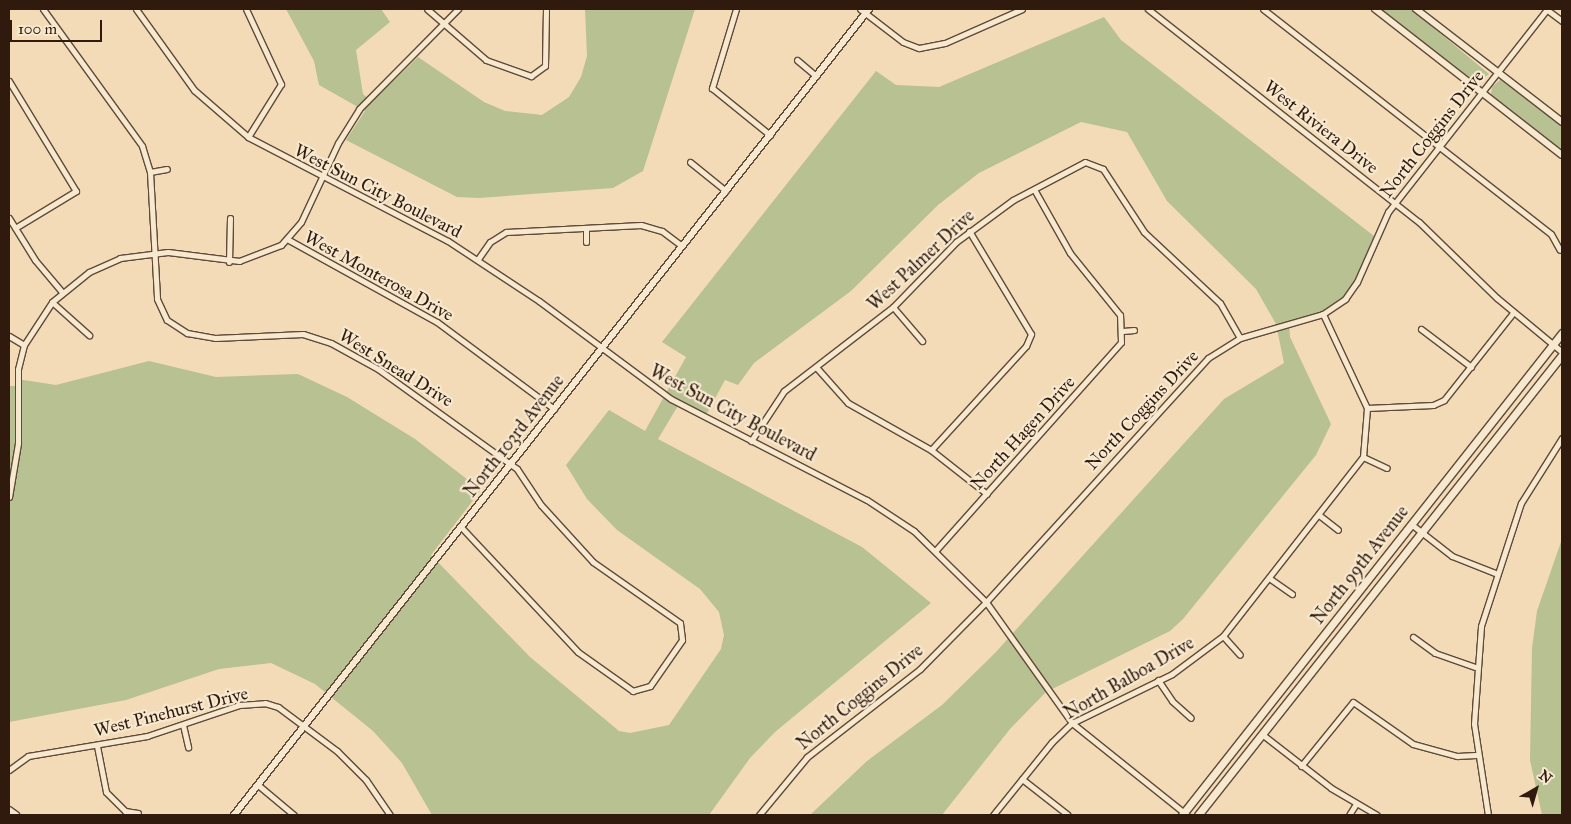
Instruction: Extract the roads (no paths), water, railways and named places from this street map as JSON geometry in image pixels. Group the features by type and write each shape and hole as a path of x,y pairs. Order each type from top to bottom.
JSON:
{"main road":[{"name":"North 99th Avenue","path":"1184,814 1562,332"},
{"name":"North 99th Avenue","path":"1198,815 1263,735 1562,353"},
{"path":"1218,770 1228,778"}],"street":[{"name":"West Snead Drive","path":"43,9 142,146 150,172 159,307 173,326 215,338 290,333 331,343 417,393 511,464 593,562 680,623 683,636 647,689 628,688 573,646 461,528"},
{"name":"West Sun City Boulevard","path":"136,9 194,90 248,137 321,177 403,216 478,259 601,350 672,399 867,500 936,550 986,602 1072,723 1184,814"},
{"path":"246,9 281,84 248,137"},
{"path":"427,9 445,27 486,60 535,75 545,66 546,9"},
{"path":"9,497 18,443 15,398 24,344 52,302 89,272 120,258 155,252 229,262 255,258 287,239 301,222 343,133 375,89 445,27 458,9"},
{"path":"736,9 712,88 770,135"},
{"path":"865,10 903,42 919,48 945,43 1022,9"},
{"name":"West Riviera Drive","path":"1148,9 1396,203 1513,313 1562,353"},
{"path":"1263,9 1551,234 1560,250"},
{"path":"1375,9 1562,155"},
{"path":"1416,9 1562,122"},
{"path":"1547,9 1562,21"},
{"name":"North Coggins Drive","path":"759,815 807,757 920,669 986,602 1197,369 1240,338 1323,314 1345,299 1357,282 1374,236 1396,203 1547,9"},
{"name":"North 103rd Avenue","path":"234,815 770,135 865,10"},
{"path":"797,60 816,76"},
{"path":"9,82 76,191 15,228"},
{"path":"690,162 726,191"},
{"name":"West Palmer Drive","path":"751,441 771,406 816,367 893,307 970,231 1034,189 1085,162 1096,163 1144,232 1220,303 1240,338"},
{"path":"150,172 167,169"},
{"path":"1034,189 1070,253 1120,315 1123,331 1134,330"},
{"path":"9,218 62,292"},
{"path":"229,262 230,218"},
{"path":"478,259 490,242 506,232 641,225 662,231 682,246"},
{"path":"586,228 586,242"},
{"path":"931,450 1026,346 1031,334 970,231"},
{"name":"West Monterosa Drive","path":"287,239 437,322 554,409"},
{"path":"52,302 89,335"},
{"path":"893,307 922,341"},
{"path":"1367,408 1434,405 1444,400 1513,313"},
{"path":"1323,314 1367,408 1362,457 1387,468"},
{"path":"1421,329 1471,368"},
{"name":"North Hagen Drive","path":"936,550 1117,350 1123,331"},
{"path":"9,336 24,344"},
{"path":"816,367 848,403 931,450 986,494"},
{"path":"1488,815 1476,756 1475,667 1495,573 1521,503 1562,438"},
{"name":"North Balboa Drive","path":"993,815 1072,723 1158,680 1223,636 1319,515 1362,457"},
{"path":"1319,515 1338,530"},
{"path":"1411,524 1452,556 1495,573"},
{"path":"1270,578 1292,594"},
{"path":"1223,636 1240,655"},
{"path":"1413,637 1435,654 1475,667"},
{"path":"1158,680 1172,701 1191,718"},
{"path":"1301,766 1353,702 1413,744 1457,756 1476,756"},
{"name":"West Pinehurst Drive","path":"9,770 28,756 97,746 183,725 239,705 265,703 305,726 352,764 390,815"},
{"path":"183,725 188,747"},
{"path":"1263,735 1301,766 1356,804 1377,815"},
{"path":"97,746 106,792 125,811 138,813"},
{"path":"1022,779 1068,815"},
{"path":"258,786 294,815"},
{"path":"1349,815 1356,804"},
{"path":"9,810 16,815"}]}
